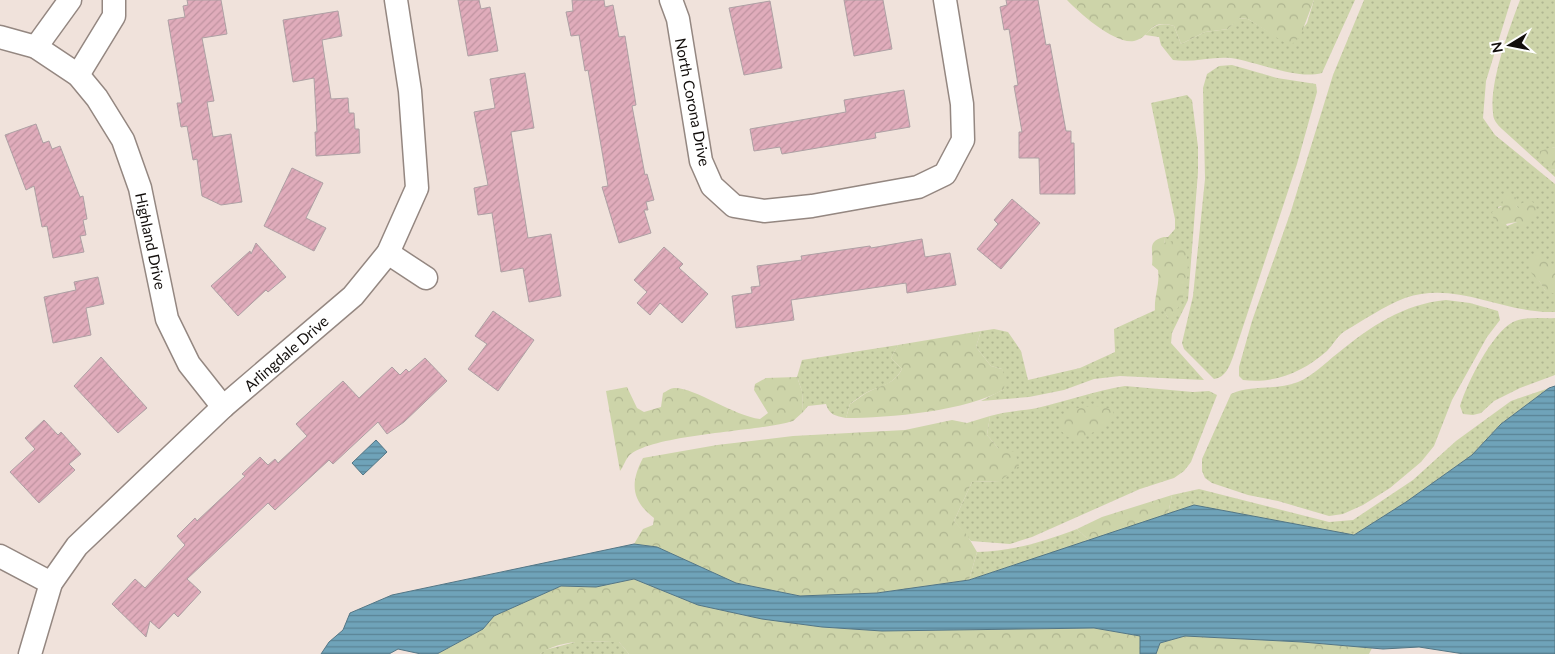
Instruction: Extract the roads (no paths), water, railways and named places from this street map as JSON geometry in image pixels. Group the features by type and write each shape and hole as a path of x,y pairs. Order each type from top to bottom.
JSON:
{"street":[{"path":"36,47 70,0"},
{"path":"78,75 114,16 114,0"},
{"name":"Arlingdale Drive","path":"30,654 51,583 77,546 223,407 353,296 388,253 417,188 410,91 396,0"},
{"name":"North Corona Drive","path":"672,0 678,19 701,161 712,186 734,206 764,211 812,206 918,187 945,174 963,140 962,104 945,0"},
{"name":"Highland Drive","path":"0,38 36,47 78,75 97,98 126,148 140,188 166,319 189,364 223,407"},
{"path":"388,253 426,278"},
{"path":"0,556 51,583"}],"water":[{"path":"1555,386 1555,654 1464,654 1419,647 1383,649 1302,642 1185,636 1160,643 1156,654 1140,654 1140,636 1094,628 882,631 822,627 762,619 698,605 634,579 596,587 561,586 494,616 483,629 437,654 421,654 398,649 389,654 321,654 329,642 343,630 350,613 392,595 634,544 657,547 736,583 800,596 877,593 969,580 1194,505 1354,535 1406,502 1472,455 1501,424 1549,388"},
{"path":"376,440 387,452 363,475 352,463"}]}
